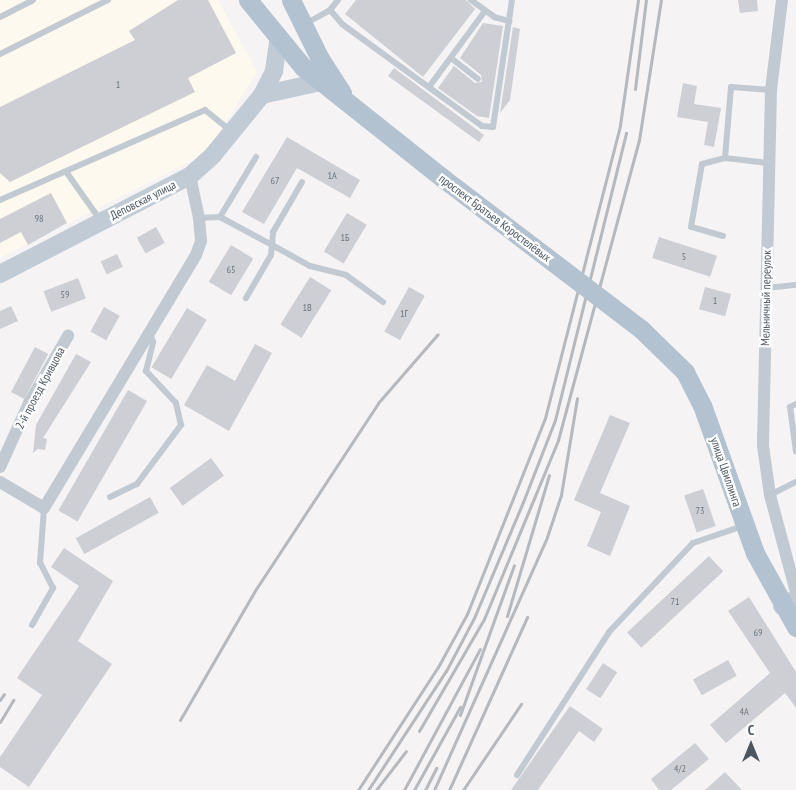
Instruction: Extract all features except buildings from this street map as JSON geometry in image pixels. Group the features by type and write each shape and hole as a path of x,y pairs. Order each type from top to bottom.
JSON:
{"main road":[{"name":"проспект Братьев Коростелёвых","path":"248,0 278,41 320,82 641,329"},
{"name":"проспект Братьев Коростелёвых","path":"291,0 319,57 351,106"},
{"name":"улица Цвиллинга","path":"641,329 685,372 702,404 744,526 789,602 796,626"}],"street":[{"name":"Мельничный переулок","path":"782,0 771,90 763,446 770,495 796,592"},
{"name":"Деповская улица","path":"0,274 190,176 232,132 262,95 274,71 278,41"},
{"path":"262,95 320,82"},
{"path":"0,482 44,508 196,255 201,241 199,218 190,176"},
{"name":"2-й проезд Кривцова","path":"1,462 30,403 68,336"}],"lane":[{"path":"0,17 33,0"},
{"path":"0,54 108,0"},
{"path":"304,24 330,10 338,0"},
{"path":"471,0 485,11 509,21"},
{"path":"330,10 342,24 482,126 493,127 512,0"},
{"path":"429,87 485,11"},
{"path":"451,58 478,79"},
{"path":"725,158 731,87 771,90"},
{"path":"0,200 67,173 205,110 232,132"},
{"path":"220,216 256,157"},
{"path":"723,236 691,227 702,164 725,158 768,163"},
{"path":"67,173 101,222"},
{"path":"246,298 272,256 273,232 302,182"},
{"path":"199,218 220,216 310,266 346,275 384,302"},
{"path":"766,288 796,285"},
{"path":"110,497 137,484 181,425 176,403 146,371 153,342 149,332"},
{"path":"796,404 790,408 796,452"},
{"path":"770,495 796,482"},
{"path":"32,625 53,588 40,563 44,508"},
{"path":"517,775 608,632 693,543 744,526"}],"shaded area":[{"path":"0,0 218,0 257,72 207,153 0,258"}],"railway":[{"path":"358,790 438,667 467,614 545,418 620,125 638,0"},
{"path":"635,89 646,0"},
{"path":"419,731 484,619 558,440 639,140 661,0"},
{"path":"368,790 446,671 474,618 523,502 555,420 626,133"},
{"path":"180,720 256,589 378,403 438,334"},
{"path":"434,790 547,537 561,495 577,398"},
{"path":"507,616 549,475"},
{"path":"460,715 514,565"},
{"path":"449,790 527,617"},
{"path":"404,790 480,649"},
{"path":"0,700 4,694"},
{"path":"0,722 13,700"},
{"path":"463,790 521,704"},
{"path":"414,790 460,707"},
{"path":"376,790 406,751"},
{"path":"425,790 436,768"}]}
